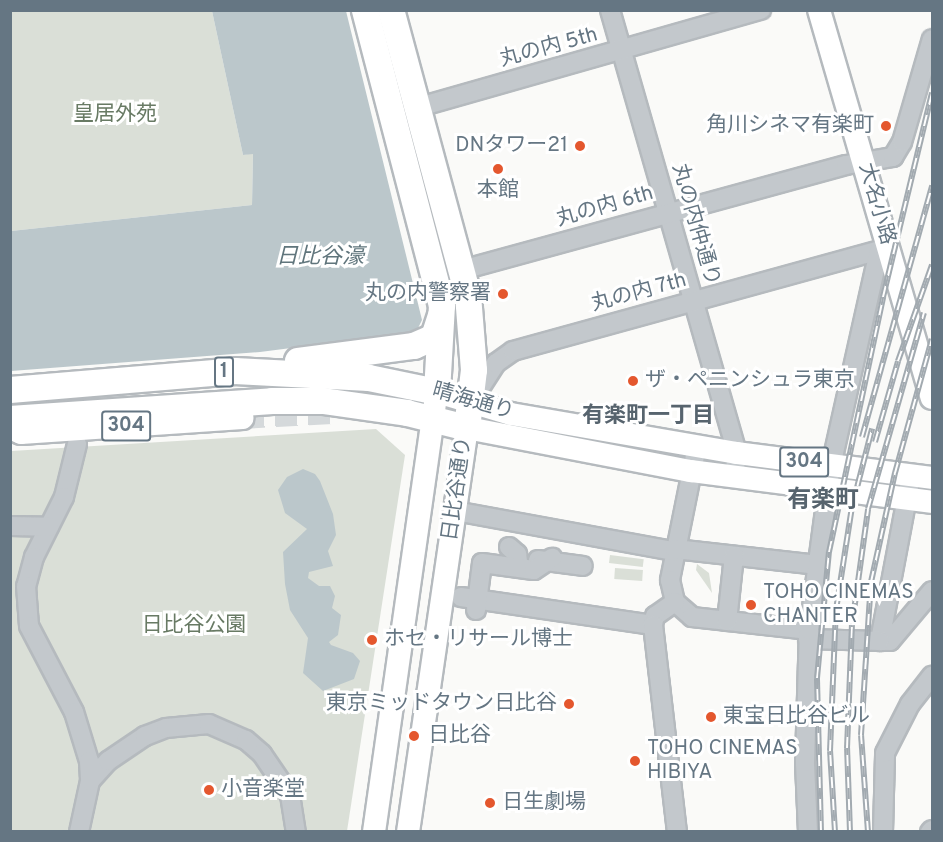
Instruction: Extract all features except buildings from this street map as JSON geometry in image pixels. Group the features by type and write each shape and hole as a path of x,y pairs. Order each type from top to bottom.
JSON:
{"highway":[{"name":"日比谷通り","path":"365,10 437,281 442,313 437,392"},
{"name":"日比谷通り","path":"391,10 462,270 474,344 466,428"},
{"name":"1","path":"235,371 414,346 434,337 442,313"},
{"name":"晴海通り","path":"10,390 235,371 369,378 437,392"},
{"name":"晴海通り","path":"10,419 272,401 323,401 434,419 466,428"}],"main road":[{"name":"大名小路","path":"819,10 882,223 884,249 927,357 933,398"},
{"path":"882,223 902,243 928,333 927,357"},
{"name":"晴海通り","path":"437,392 511,414 737,453 922,476"},
{"name":"日比谷通り","path":"374,831 437,392"},
{"name":"304","path":"10,428 21,433 242,418"},
{"name":"晴海通り","path":"466,428 691,471 906,498 932,497"},
{"name":"日比谷通り","path":"408,831 466,428"}],"street":[{"name":"丸の内仲通り","path":"610,10 737,453"},
{"name":"丸の内 5th","path":"416,108 761,10"},
{"name":"丸の内 6th","path":"462,270 864,160 883,160 898,153 933,39"},
{"name":"丸の内 7th","path":"470,403 504,355 884,249"},
{"path":"808,831 805,762 809,635 818,565 831,466 884,249"},
{"path":"77,444 68,487 34,557 26,586 29,626 74,712 88,761 90,781 78,831"},
{"path":"697,446 674,550 670,580 675,602 692,617 809,635 890,641 933,591"},
{"path":"734,476 737,453"},
{"path":"882,641 906,498 922,476"},
{"path":"455,511 674,550 818,565"},
{"path":"10,526 49,527"},
{"path":"509,547 517,554 519,568"},
{"path":"474,552 583,566"},
{"path":"727,621 734,556"},
{"path":"476,612 482,563 519,568 543,567 552,558"},
{"path":"460,597 653,625"},
{"path":"675,602 655,616 653,625 677,831"},
{"path":"883,831 885,753 910,704 933,676"},
{"path":"90,781 108,761 145,736 166,728 209,724 246,740 262,754 290,795 296,831"}],"green space":[{"name":"皇居外苑","path":"10,11 212,11 243,155 253,153 252,205 11,231"},
{"name":"日比谷公園","path":"376,429 405,455 347,831 11,832 11,451"},
{"path":"610,555 644,559 643,567 609,563"},
{"path":"697,564 709,573 712,593 696,570"},
{"path":"615,568 643,570 642,581 614,579"}],"water":[{"name":"日比谷濠","path":"212,11 346,11 422,320 416,332 260,352 11,371 11,231 252,205 253,154 243,155"},
{"path":"303,469 315,474 320,481 333,514 336,535 328,551 333,566 309,572 308,578 319,586 330,586 335,596 332,608 341,615 338,635 329,642 331,645 353,653 360,661 354,679 323,691 303,673 308,638 290,610 285,584 283,552 307,529 285,513 278,490 287,477"}],"tunnel":[{"path":"242,418 332,413"}],"railway":[{"path":"821,832 817,678 829,552 883,297 932,93"},
{"path":"862,437 932,186"},
{"path":"875,442 898,361 932,265"},
{"path":"850,832 847,748 852,625 868,509 924,313"},
{"path":"868,832 861,735 871,582 895,473 932,339"},
{"path":"835,832 830,751 836,610 852,507 872,429"}],"place":[{"name":"角川シネマ有楽町","path":"886,126"},
{"name":"DNタワー21","path":"580,146"},
{"name":"本館","path":"498,169"},
{"name":"丸の内警察署","path":"503,294"},
{"name":"ザ・ペニンシュラ東京","path":"633,381"},
{"name":"TOHO CINEMAS CHANTER","path":"751,605"},
{"name":"ホセ・リサール博士","path":"372,640"},
{"name":"東京ミッドタウン日比谷","path":"569,704"},
{"name":"東宝日比谷ビル","path":"711,717"},
{"name":"日比谷","path":"414,736"},
{"name":"TOHO CINEMAS HIBIYA","path":"635,761"},
{"name":"小音楽堂","path":"209,790"},
{"name":"日生劇場","path":"490,803"}],"district":[{"name":"有楽町一丁目","path":"648,417"},
{"name":"有楽町","path":"823,502"}]}
